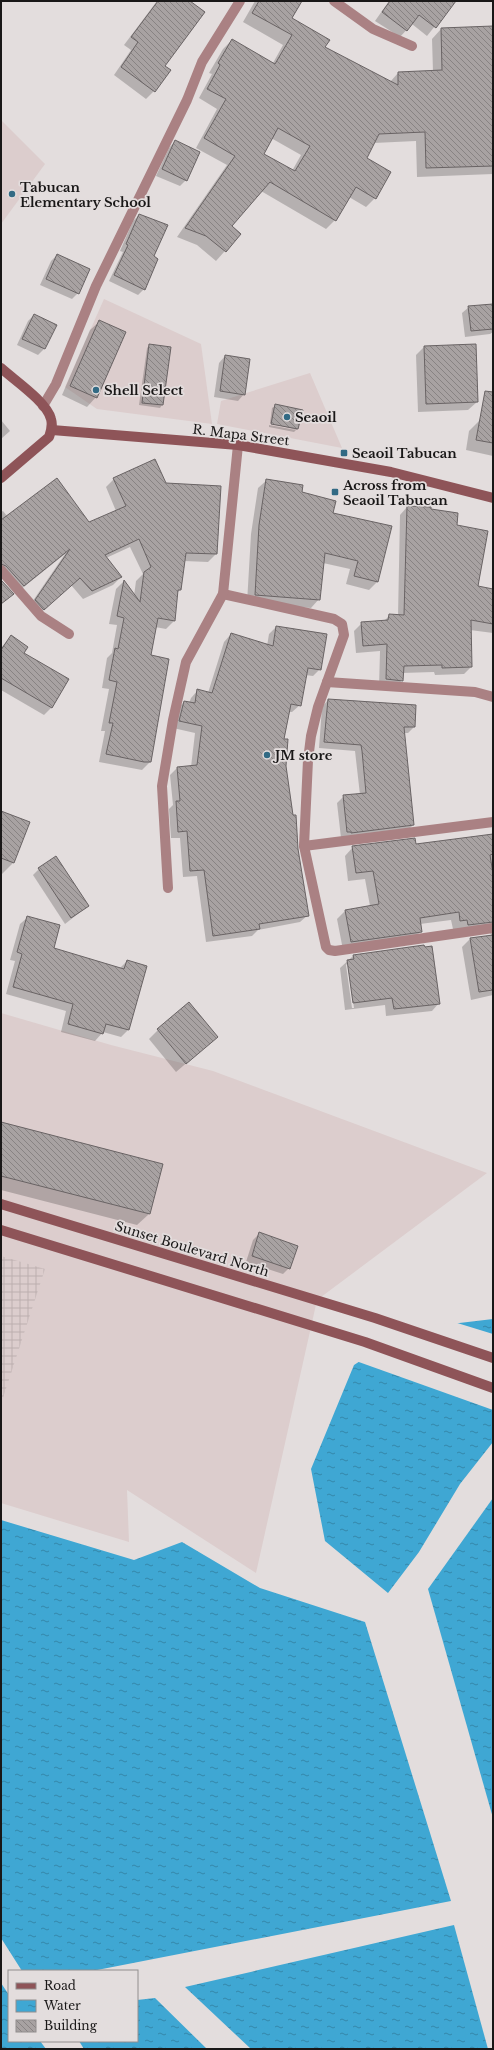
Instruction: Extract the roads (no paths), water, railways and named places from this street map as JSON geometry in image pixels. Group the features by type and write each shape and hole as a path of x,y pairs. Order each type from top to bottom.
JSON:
{"main road":[{"path":"1,368 43,406 51,418 52,430 49,437 1,478"},
{"name":"R. Mapa Street","path":"52,430 238,445 391,472 493,498"},
{"name":"Sunset Boulevard North","path":"1,1204 375,1318 493,1358"},
{"path":"1,1230 365,1342 493,1388"}],"street":[{"path":"43,406 56,384 96,286 187,100 202,62 240,1"},
{"path":"334,1 373,29 412,46"},
{"path":"168,888 162,786 173,720 186,662 223,594 238,445"},
{"path":"1,570 41,616 69,634"},
{"path":"223,594 334,619 342,624 344,635 310,736 308,760 304,846 326,947 329,950 335,951 493,928"},
{"path":"327,682 475,692 493,697"},
{"path":"304,846 493,822"}],"water":[{"path":"493,1319 493,1442 460,1484 419,1552 388,1593 325,1541 311,1469 354,1365 409,1329"},
{"path":"493,1498 493,1818 428,1589"},
{"path":"1,1520 134,1560 182,1542 260,1588 365,1622 451,1901 97,1970 21,1970 1,1938"},
{"path":"454,1925 488,2049 251,2049 185,1987"},
{"path":"1,1983 8,1994 8,2042 41,2042 46,2049 1,2049"},
{"path":"155,1998 207,2049 84,2049 80,2042 138,2042 138,2000"}],"place":[{"name":"Tabucan Elementary School","path":"12,194"},
{"name":"Shell Select","path":"96,390"},
{"name":"Seaoil","path":"287,417"},
{"name":"Seaoil Tabucan","path":"344,453"},
{"name":"Across from Seaoil Tabucan","path":"335,492"},
{"name":"JM store","path":"267,755"}]}
